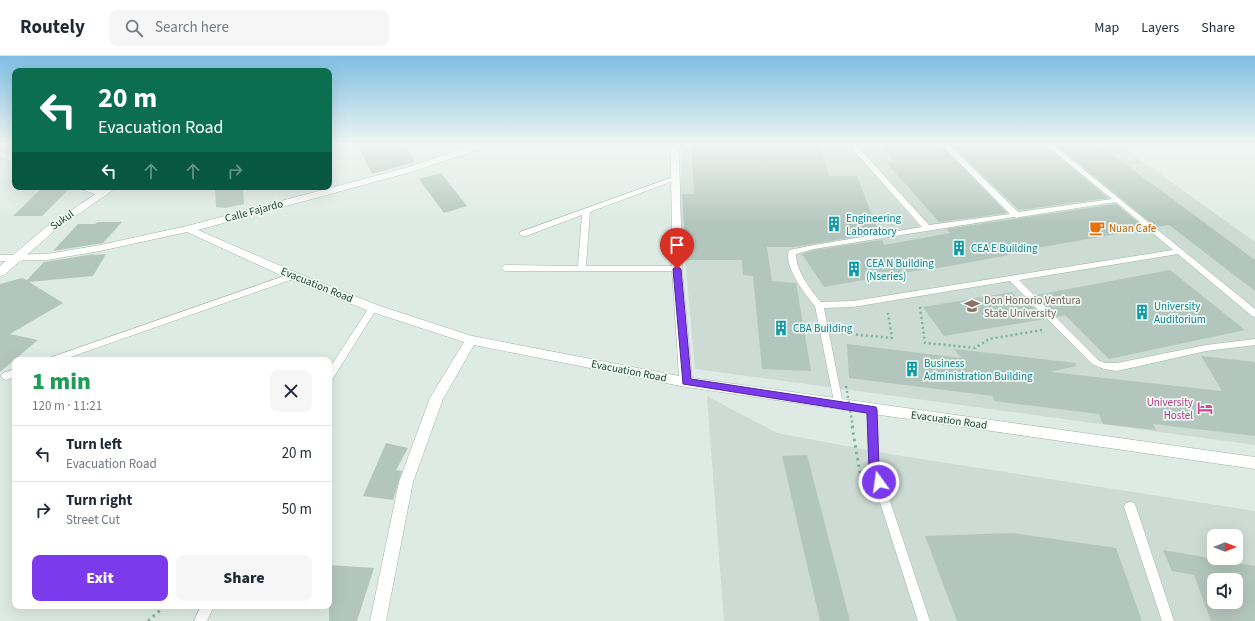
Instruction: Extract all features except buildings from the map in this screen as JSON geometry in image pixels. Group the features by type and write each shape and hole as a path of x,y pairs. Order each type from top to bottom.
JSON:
{"street":[{"name":"Calle Fajardo","path":"0,258 47,257 72,254 188,229 407,170"},
{"path":"676,170 677,269 686,382"},
{"path":"92,190 103,194"},
{"name":"Sukul","path":"0,272 49,230 108,190"},
{"name":"Evacuation Road","path":"188,229 293,276 374,308 471,340 686,382 872,410 1255,463"},
{"path":"378,621 406,482 437,398 471,340"}],"lane":[{"path":"875,170 927,228"},
{"path":"971,170 1017,216"},
{"path":"1081,170 1255,314"},
{"path":"523,234 676,178"},
{"path":"838,404 819,306 808,292 792,262 792,252 927,228 1118,200"},
{"path":"582,268 586,211"},
{"path":"819,306 853,304 1180,251"},
{"path":"505,268 677,269"},
{"path":"61,357 293,276"},
{"path":"1013,279 1095,362 1110,366 1117,367 1206,348 1255,342"},
{"path":"332,372 374,308"},
{"path":"872,410 874,468 924,621"},
{"path":"1130,507 1168,621"},
{"path":"200,621 206,609"}],"path":[{"path":"917,294 926,343 975,348 989,339 1061,327"},
{"path":"913,308 920,307"},
{"path":"842,340 841,332 892,338 888,313 894,312"},
{"path":"845,379 864,491"},
{"path":"148,621 162,609"}],"shaded area":[{"name":"Don Honorio Ventura State University","path":"681,170 1155,170 1255,242 1255,445 695,369 681,214"},
{"path":"707,396 777,433 889,454 1255,511 1255,621 724,621"}],"place":[{"name":"Engineering Laboratory","path":"834,224"},
{"name":"Nuan Cafe","path":"1097,228"},
{"name":"CEA E Building","path":"959,248"},
{"name":"CEA N Building (Nseries)","path":"854,269"},
{"name":"Don Honorio Ventura State University","path":"972,306"},
{"name":"University Auditorium","path":"1142,312"},
{"name":"CBA Building","path":"781,328"},
{"name":"Business Administration Building","path":"912,369"},
{"name":"University Hostel","path":"1205,408"}],"route":[{"path":"677,269 686,382 872,410 874,468 879,482"}]}
